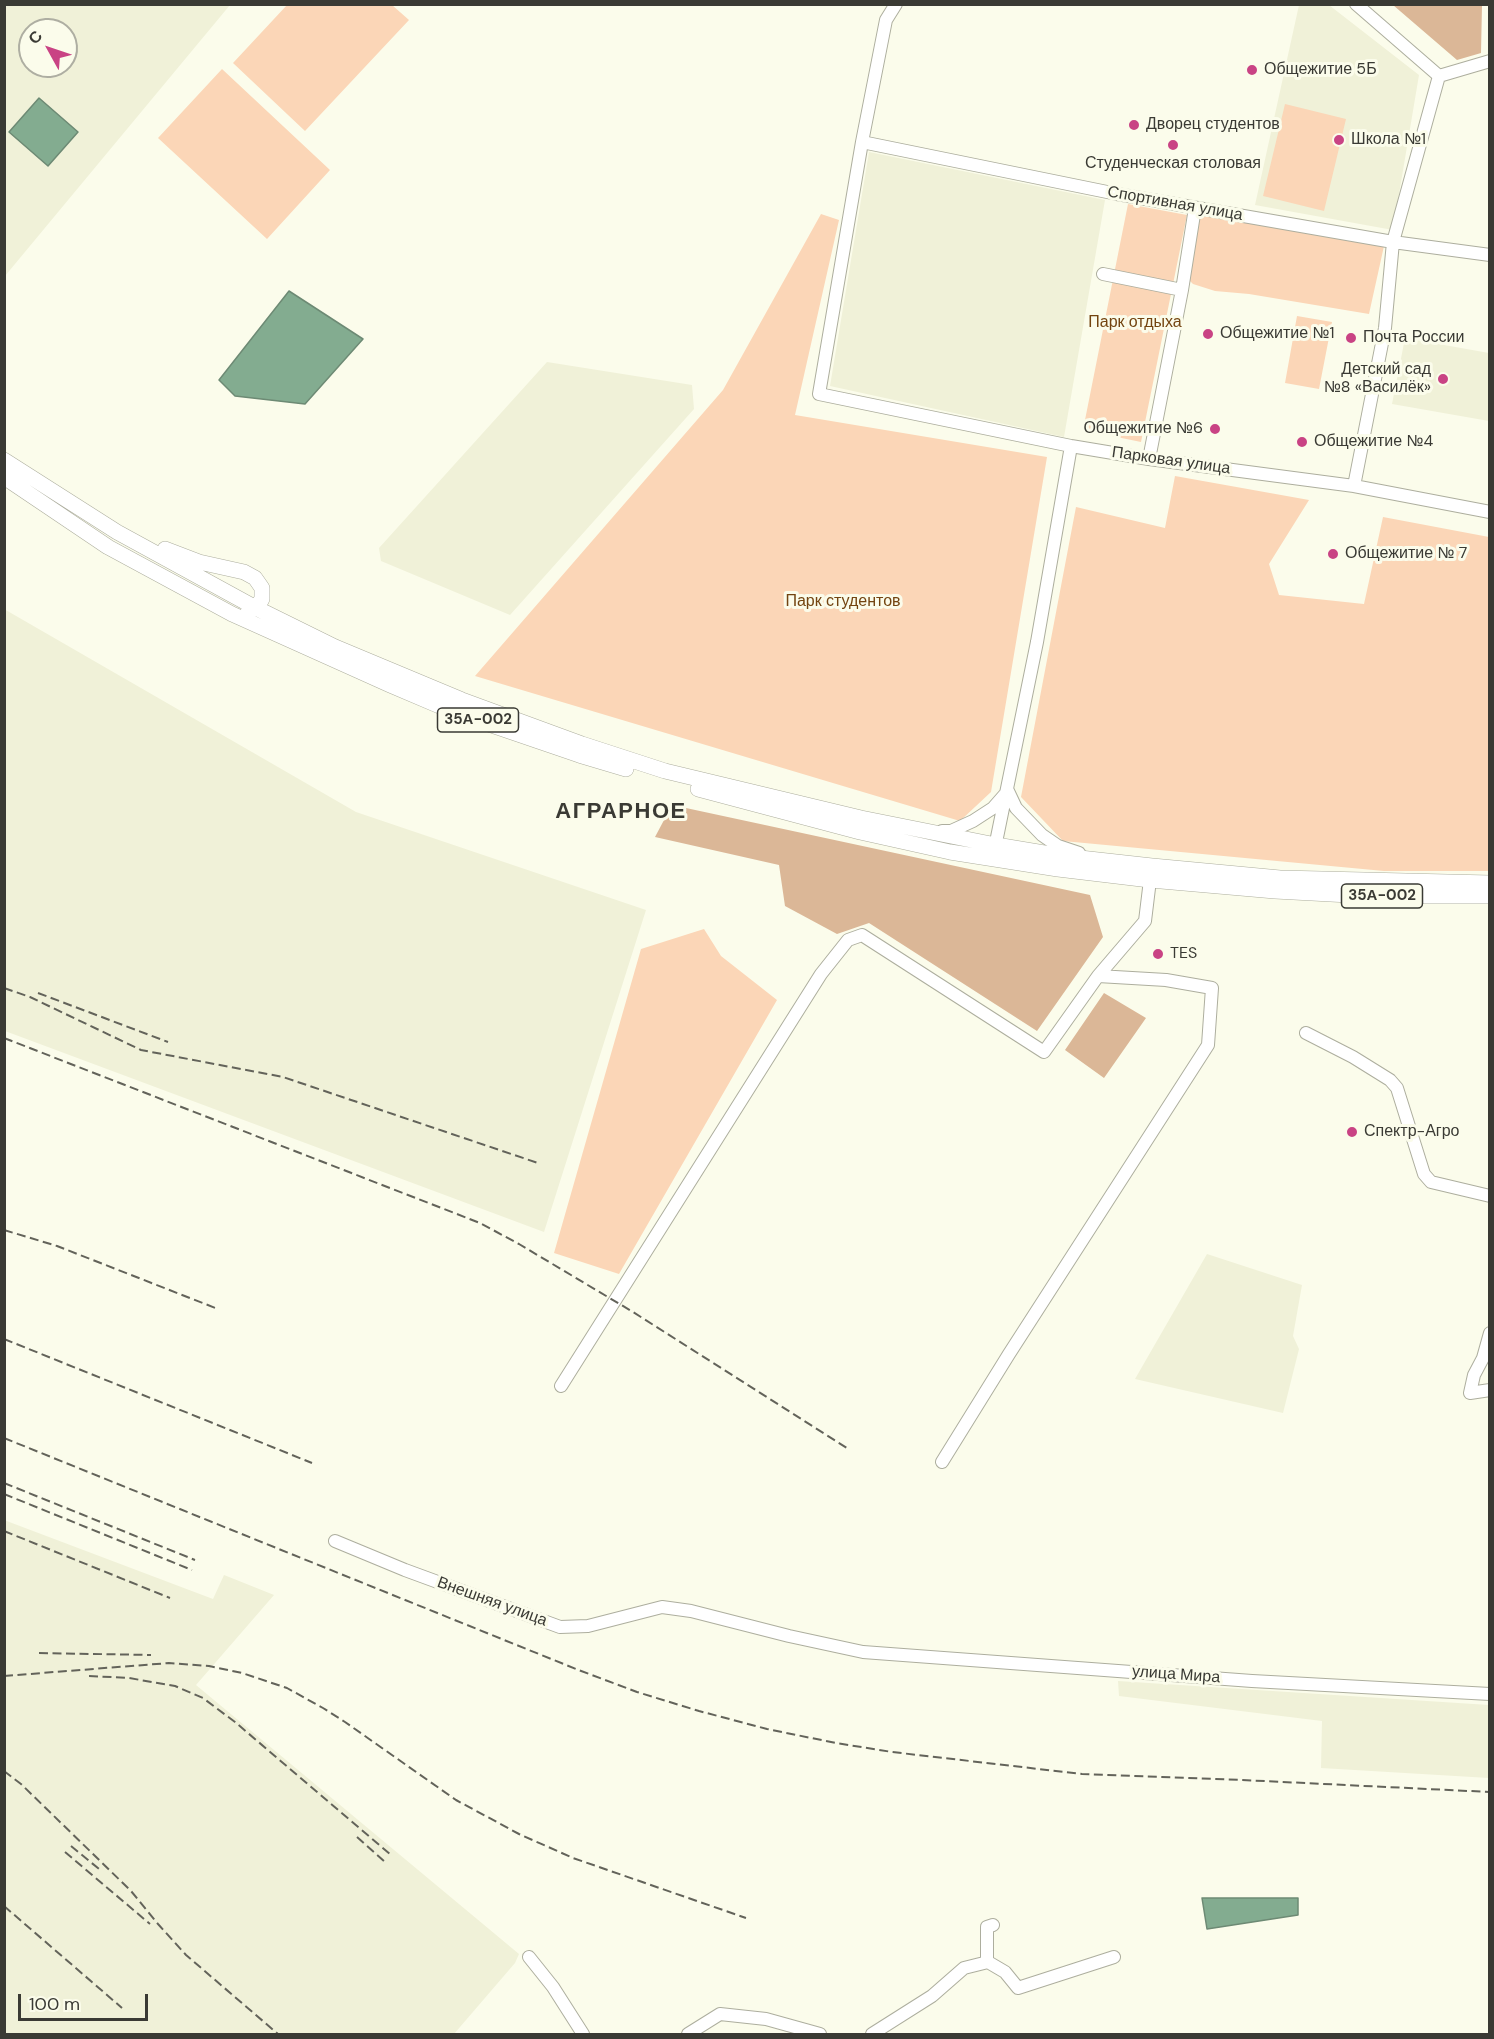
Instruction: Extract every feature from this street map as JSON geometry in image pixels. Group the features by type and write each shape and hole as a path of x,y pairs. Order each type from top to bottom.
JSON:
{"main road":[{"name":"35А-002","path":"4,460 117,532 256,608 343,650 462,700 582,744 665,771 920,830 994,852 1280,878 1490,883"},
{"name":"35А-002","path":"4,477 108,547 232,614 390,686 456,713 661,780 860,832 994,852 1150,880 1368,896 1490,897"},
{"path":"117,532 199,562 244,572 260,583 262,599 256,608 232,614"}],"street":[{"path":"862,142 886,20 896,4"},
{"path":"1356,4 1439,76"},
{"path":"1439,76 1490,61"},
{"path":"1354,486 1385,328 1393,242 1439,76"},
{"name":"Спортивная улица","path":"862,142 1106,192 1393,242 1490,255"},
{"name":"Парковая улица","path":"862,142 819,394 1071,446 1149,459 1354,486 1490,512"},
{"path":"1149,459 1182,290 1195,208"},
{"path":"1103,274 1182,290"},
{"path":"994,852 1037,642 1071,446"},
{"path":"4,453 37,475 61,496"},
{"path":"920,830 951,831 963,827 993,808 1008,791"},
{"path":"1008,791 1011,800 1024,817 1051,842 1065,849 1101,860"},
{"path":"561,1386 821,974 848,940 862,935 1044,1052 1098,976 1145,921 1150,880"},
{"path":"942,1462 1008,1354 1208,1045 1212,988 1166,980 1098,976"},
{"path":"1306,1033 1353,1057 1382,1075 1397,1088 1424,1174 1431,1182 1490,1196"},
{"path":"1490,1333 1483,1358 1474,1375 1470,1393 1490,1390"},
{"name":"Внешняя улица","path":"335,1541 405,1570 560,1627 588,1626 662,1606 863,1652"},
{"name":"улица Мира","path":"863,1652 1252,1681 1490,1694"},
{"path":"987,1962 987,1927 993,1924"},
{"path":"529,1957 553,1987 583,2034"},
{"path":"872,2034 932,1996 964,1968 987,1962 1005,1972 1018,1988 1114,1957"},
{"path":"688,2034 720,2014 766,2019 820,2034"}],"shaded area":[{"path":"5,5 230,5 5,276"},
{"name":"Школа №1","path":"1299,5 1329,5 1419,75 1393,230 1255,205"},
{"path":"1393,5 1482,5 1481,53 1457,60"},
{"path":"39,98 78,132 48,166 9,132"},
{"path":"869,152 1105,200 1064,437 830,386"},
{"path":"289,291 363,339 305,404 235,396 219,380"},
{"name":"Детский сад №8 «Василёк»","path":"1405,338 1489,353 1489,421 1392,404"},
{"path":"547,362 692,385 694,409 510,615 381,561 379,548"},
{"path":"4,609 356,812 646,910 544,1232 5,1031"},
{"path":"672,805 1090,895 1103,937 1037,1031 869,923 837,934 785,906 779,865 655,837"},
{"path":"1104,993 1146,1018 1104,1078 1065,1050"},
{"path":"1207,1254 1302,1285 1293,1336 1299,1349 1283,1413 1135,1379"},
{"path":"4,1520 213,1599 224,1575 274,1595 196,1685 519,1954 515,1963 454,2034 5,2034"},
{"path":"1118,1681 1489,1705 1489,1778 1321,1768 1322,1721 1119,1696"},
{"path":"1202,1898 1298,1898 1298,1915 1207,1929"}],"green space":[{"path":"287,5 392,5 409,20 305,131 233,63"},
{"path":"222,69 330,170 267,239 158,138"},
{"path":"1285,104 1346,119 1324,211 1263,196"},
{"name":"Парк отдыха","path":"1128,204 1187,215 1141,442 1083,430"},
{"path":"1195,208 1384,246 1369,314 1249,294 1215,291 1193,284 1189,280"},
{"name":"Парк студентов","path":"821,214 839,220 795,415 1047,457 991,792 960,821 475,676 723,390"},
{"path":"1297,316 1332,322 1319,389 1285,383"},
{"path":"1175,476 1309,500 1269,564 1279,595 1364,604 1383,517 1489,537 1489,871 1384,871 1063,841 1021,797 1076,507 1165,528"},
{"path":"704,929 721,956 777,1000 619,1274 554,1253 641,949"}],"railway":[{"path":"4,988 30,997 141,1050 283,1077 538,1163"},
{"path":"38,993 168,1042"},
{"path":"4,1038 480,1223 633,1312 850,1450"},
{"path":"4,1230 57,1246 218,1309"},
{"path":"4,1339 312,1463"},
{"path":"4,1438 576,1669 637,1692 767,1729 892,1752 1082,1774 1490,1792"},
{"path":"4,1483 195,1560"},
{"path":"4,1494 192,1570"},
{"path":"4,1531 170,1598"},
{"path":"39,1653 151,1655"},
{"path":"4,1676 169,1663 209,1666 242,1673 287,1688 323,1708 456,1800 519,1834 573,1858 746,1918"},
{"path":"89,1676 129,1678 175,1686 203,1698 235,1722 391,1855"},
{"path":"4,1771 21,1784 131,1891 186,1955 278,2034"},
{"path":"357,1837 384,1861"},
{"path":"71,1846 99,1869"},
{"path":"65,1852 150,1924"},
{"path":"4,1906 122,2008"}],"place":[{"name":"Общежитие 5Б","path":"1252,70"},
{"name":"Дворец студентов","path":"1134,125"},
{"name":"Школа №1","path":"1339,140"},
{"name":"Студенческая столовая","path":"1173,145"},
{"name":"Общежитие №1","path":"1208,334"},
{"name":"Почта России","path":"1351,338"},
{"name":"Детский сад №8 «Василёк»","path":"1443,379"},
{"name":"Общежитие №6","path":"1215,429"},
{"name":"Общежитие №4","path":"1302,442"},
{"name":"Общежитие № 7","path":"1333,554"},
{"name":"TES","path":"1158,954"},
{"name":"Спектр-Агро","path":"1352,1132"}],"district":[{"name":"АГРАРНОЕ","path":"621,812"}]}
